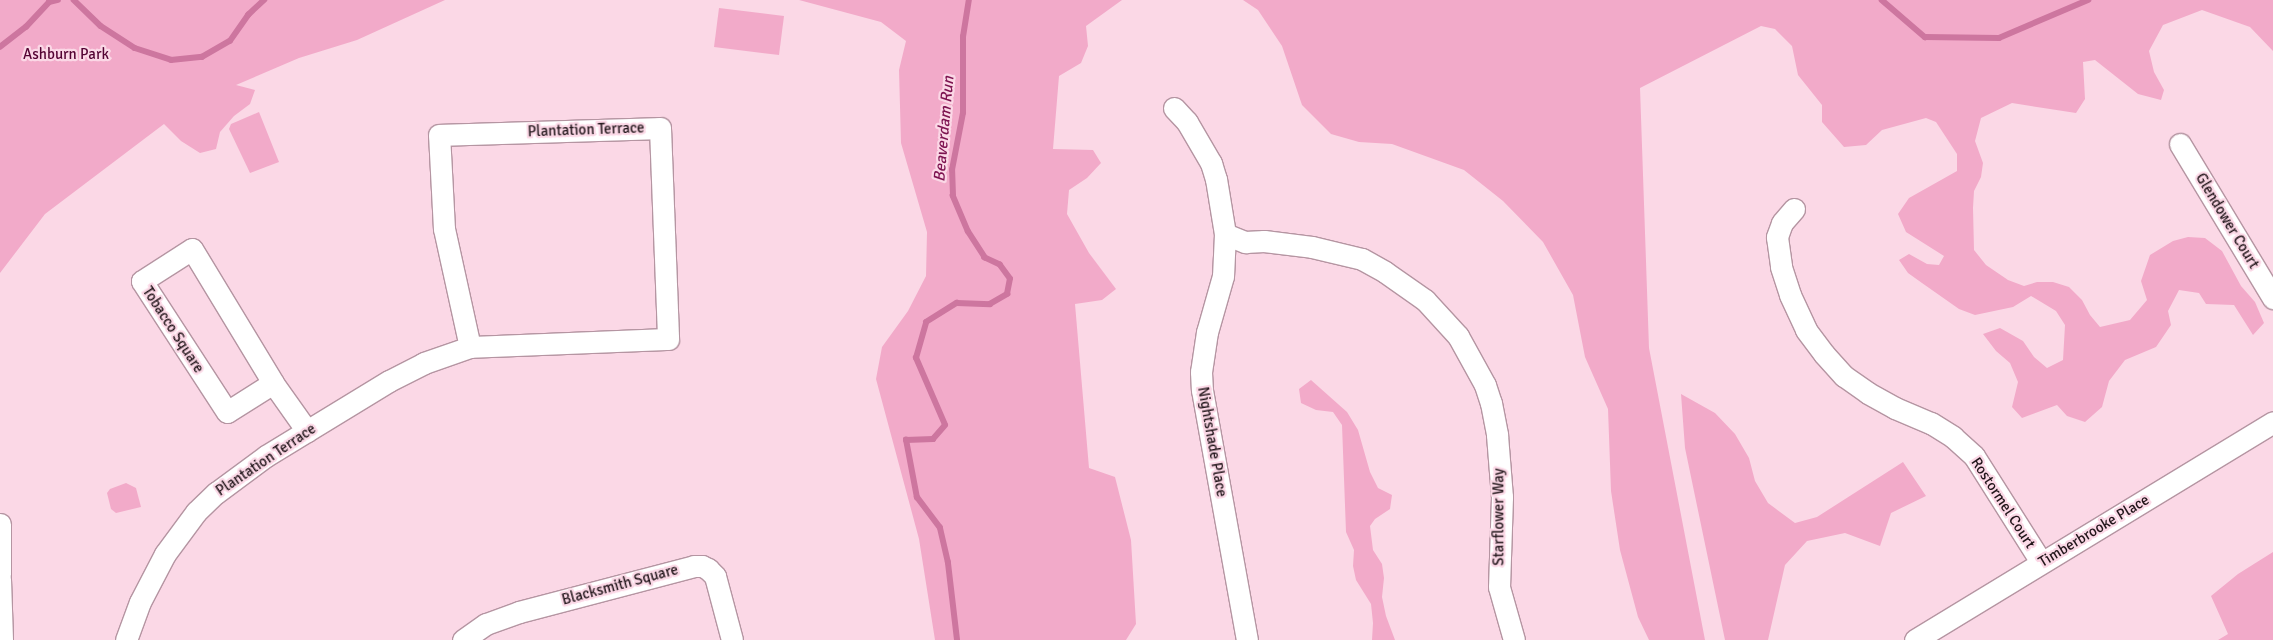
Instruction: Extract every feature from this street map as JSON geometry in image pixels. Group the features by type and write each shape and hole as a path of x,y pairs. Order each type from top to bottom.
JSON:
{"street":[{"name":"Nightshade Place","path":"1174,108 1187,122 1210,164 1216,179 1225,234 1223,276 1207,332 1201,372 1202,390 1247,640"},
{"name":"Plantation Terrace","path":"126,640 151,579 165,554 196,512 239,474 389,380 424,363 470,347 668,339 660,128 439,135 444,229 470,347"},
{"name":"Glendower Court","path":"2180,144 2273,298"},
{"name":"Rostormel Court","path":"1794,209 1782,223 1777,237 1781,267 1790,295 1806,330 1844,376 1860,388 1895,408 1931,423 1953,437 1974,456 2041,562"},
{"name":"Starflower Way","path":"1225,234 1244,242 1264,241 1312,247 1362,259 1385,272 1425,300 1458,336 1485,385 1491,403 1497,435 1502,497 1499,587 1514,640"},
{"name":"Tobacco Square","path":"273,383 227,412 142,281 192,249 273,383 307,431"},
{"name":"Timberbrooke Place","path":"1915,640 2273,422"},
{"path":"0,524 0,574"},
{"name":"Blacksmith Square","path":"463,640 486,624 519,612 694,566 702,566 715,576 732,640"},
{"path":"0,579 2,640"}],"green space":[{"name":"Ashburn Park","path":"0,0 445,0 357,40 299,58 236,85 255,90 250,104 234,116 220,132 216,149 200,153 181,141 164,124 45,214 0,273"},
{"path":"799,0 1122,0 1086,26 1088,46 1081,63 1059,76 1053,149 1093,150 1101,163 1087,178 1069,190 1067,214 1089,253 1116,289 1102,300 1075,304 1089,468 1115,477 1131,540 1136,624 1126,640 935,640 919,539 876,379 882,347 908,311 926,276 927,232 901,143 899,70 906,41 881,22"},
{"path":"1243,0 2273,0 2273,51 2250,27 2202,10 2163,25 2149,51 2154,72 2164,90 2161,100 2138,94 2095,60 2083,62 2085,99 2076,113 2012,103 1981,118 1975,141 1983,163 1981,177 1974,191 1973,208 1974,250 1986,265 2008,280 2024,286 2037,282 2053,282 2069,287 2082,300 2090,315 2100,327 2130,320 2147,300 2141,281 2150,255 2173,241 2188,237 2205,238 2222,251 2241,286 2255,302 2264,323 2253,335 2234,305 2206,304 2199,293 2179,290 2168,311 2171,325 2156,347 2125,360 2109,381 2102,407 2085,422 2067,416 2057,405 2022,418 2012,407 2018,382 2010,363 1996,351 1983,334 2000,328 2023,341 2034,357 2047,368 2063,360 2065,325 2056,311 2031,296 2013,307 1975,315 1959,309 1908,273 1899,260 1909,254 1927,264 1939,265 1944,256 1906,232 1898,214 1909,198 1957,171 1957,154 1936,122 1926,118 1882,130 1866,145 1844,147 1822,122 1822,105 1798,75 1792,46 1775,29 1761,26 1640,88 1649,348 1705,640 1649,640 1638,617 1620,550 1611,491 1608,409 1585,357 1573,295 1543,242 1503,201 1464,170 1392,144 1359,142 1331,134 1302,105 1282,46 1258,10"},
{"path":"719,8 784,16 779,55 714,47"},
{"path":"259,112 279,162 250,173 229,129 231,124"},
{"path":"1311,380 1347,412 1358,430 1370,472 1378,488 1392,495 1390,509 1375,519 1370,526 1373,550 1382,564 1384,578 1382,597 1386,616 1395,640 1372,640 1371,604 1356,580 1353,566 1354,550 1346,532 1342,425 1333,412 1316,410 1301,403 1299,389"},
{"path":"1681,394 1715,413 1735,434 1749,458 1755,481 1768,503 1795,523 1817,517 1903,462 1926,496 1891,513 1880,546 1845,533 1807,541 1785,565 1768,640 1725,640 1685,448"},
{"path":"126,483 136,488 141,507 116,513 111,509 107,493 110,489"},
{"path":"2273,552 2273,640 2218,640 2228,634 2211,596 2238,574"}],"waterway":[{"path":"0,47 26,27 49,2 58,0"},
{"path":"74,0 101,26 135,48 171,60 202,57 230,41 248,15 264,0"},
{"name":"Beaverdam Run","path":"957,640 948,563 940,528 917,498 906,440 933,439 945,425 916,358 926,322 957,303 990,304 1007,294 1010,279 1000,265 985,258 968,232 953,196 952,170 963,113 963,37 969,0"},
{"name":"Beaverdam Run","path":"1882,0 1925,37 1999,38 2088,0"}]}
